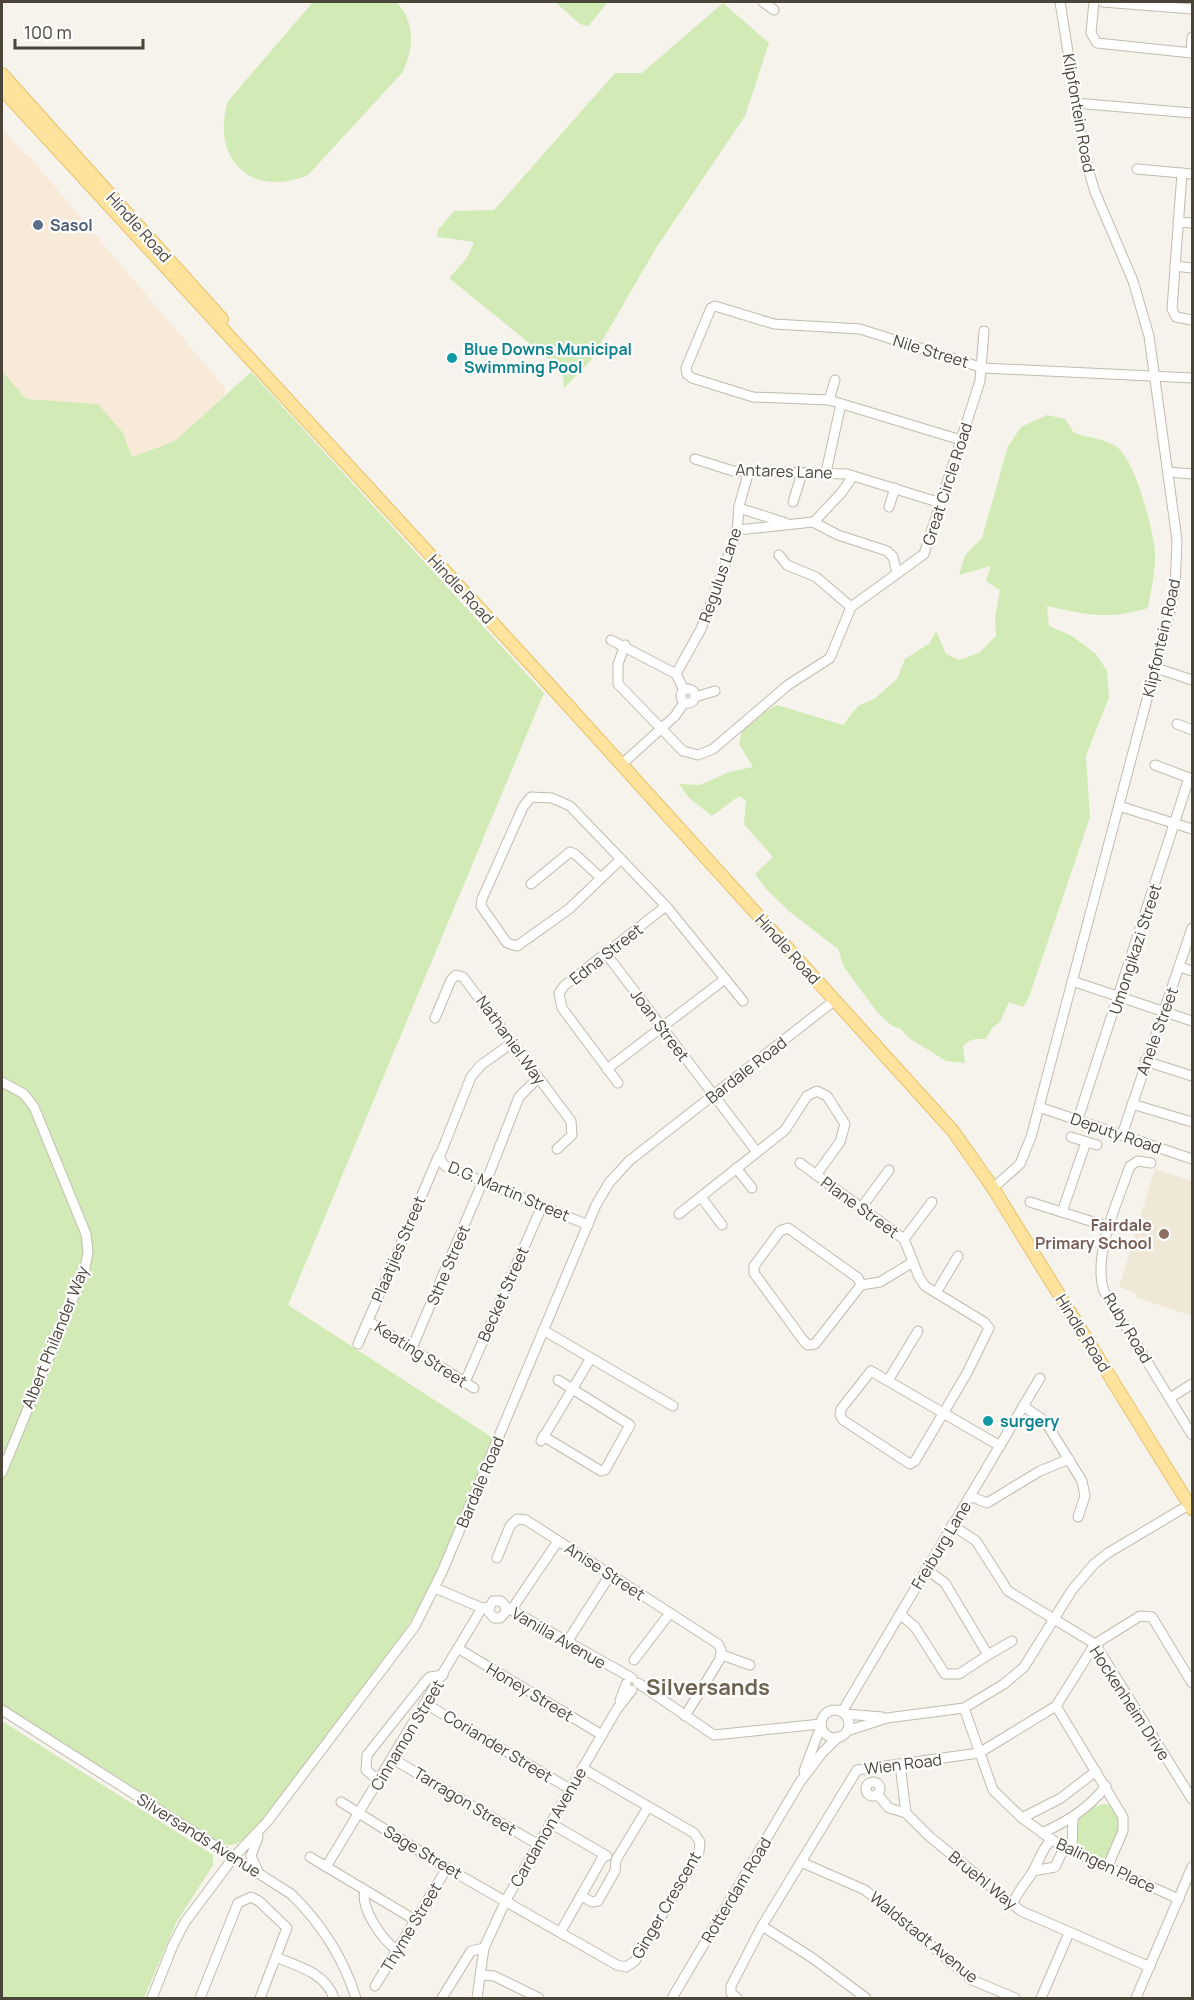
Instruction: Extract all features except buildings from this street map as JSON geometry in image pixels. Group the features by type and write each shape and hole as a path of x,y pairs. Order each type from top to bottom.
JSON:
{"main road":[{"name":"Hindle Road","path":"2,74 212,307 321,436"},
{"name":"Hindle Road","path":"2,89 953,1131 993,1188 1192,1506"}],"street":[{"path":"763,2 774,10"},
{"name":"Klipfontein Road","path":"993,1188 1020,1164 1026,1154 1156,668 1174,590 1177,564 1175,510 1144,316 1125,259 1092,182 1076,103 1060,2"},
{"path":"1094,2 1091,33 1097,44 1192,53 1192,37"},
{"path":"1103,2 1192,9"},
{"path":"1076,103 1192,113"},
{"path":"1137,169 1187,173 1178,222 1172,309 1174,314 1183,320 1192,320"},
{"path":"1178,222 1192,223"},
{"path":"1175,266 1192,268"},
{"name":"Nile Street","path":"829,400 748,396 692,378 687,374 686,368 711,308 715,306 779,325 860,329 983,368 1154,374 1192,378"},
{"name":"Great Circle Road","path":"851,607 924,554 983,368 984,331"},
{"path":"835,380 829,400 961,440"},
{"path":"826,472 841,404"},
{"name":"Antares Lane","path":"695,459 725,469 826,472 853,476 941,503"},
{"name":"Regulus Lane","path":"676,674 701,629 738,530 739,508 749,471"},
{"path":"1169,472 1192,474"},
{"path":"793,502 802,473"},
{"path":"814,522 842,492 853,476"},
{"path":"889,507 895,488"},
{"path":"739,508 788,524"},
{"path":"738,530 814,522 838,535 887,551 894,558 897,573"},
{"path":"625,645 619,660 617,681 660,730 685,753 698,755 713,749 737,731 788,685 832,656 851,607 816,577 788,565 779,555"},
{"path":"611,640 625,645 676,674 684,690"},
{"path":"1156,668 1192,680"},
{"path":"684,690 693,691 695,697"},
{"path":"684,690 680,695 684,703"},
{"path":"621,765 660,730 684,703 690,703 695,697 715,691"},
{"path":"1176,724 1192,730"},
{"path":"1155,765 1191,778"},
{"name":"Umongikazi Street","path":"1078,1119 1191,778"},
{"path":"621,859 569,909 517,946 507,943 481,906 523,807 531,797 552,798 570,806 621,859 666,906 743,1002"},
{"path":"1119,806 1192,829"},
{"path":"531,884 570,852 600,878"},
{"name":"Edna Street","path":"618,1083 562,1008 559,998 564,986 666,906"},
{"name":"Anele Street","path":"1122,1135 1145,1061 1192,928"},
{"name":"Joan Street","path":"606,955 757,1152"},
{"path":"1180,967 1192,971"},
{"name":"Nathaniel Way","path":"435,1018 448,985 456,975 460,975 471,983 573,1126 572,1135 557,1149"},
{"path":"607,1069 725,979"},
{"path":"1072,981 1192,1021"},
{"name":"Bardale Road","path":"152,1998 181,1930 233,1858 267,1822 415,1626 435,1588 602,1194 617,1173 835,1000"},
{"name":"Plaatjies Street","path":"358,1344 471,1077 481,1065 512,1043"},
{"path":"1145,1061 1192,1076"},
{"name":"Sthe Street","path":"412,1348 519,1097 528,1085 538,1078"},
{"name":"Albert Philander Way","path":"2,1082 24,1094 34,1107 86,1234 88,1252 85,1269 2,1472"},
{"name":"Plane Street","path":"757,1152 785,1130 807,1096 812,1092 821,1091 827,1096 845,1124 840,1142 816,1175"},
{"path":"1132,1104 1192,1122"},
{"name":"Deputy Road","path":"1039,1107 1192,1159"},
{"path":"1071,1137 1097,1145"},
{"path":"1062,1212 1086,1142"},
{"path":"679,1214 757,1152"},
{"name":"D.G. Martin Street","path":"439,1153 445,1166 588,1225"},
{"name":"Ruby Road","path":"1151,1163 1138,1161 1130,1166 1109,1227 1100,1269 1100,1280 1104,1291 1192,1435"},
{"name":"Plane Street","path":"800,1163 904,1239 922,1282 984,1322 989,1330 944,1413"},
{"path":"736,1168 752,1188"},
{"path":"861,1208 889,1170"},
{"path":"701,1197 723,1225"},
{"path":"904,1239 932,1202"},
{"path":"1030,1202 1109,1227"},
{"name":"Becket Street","path":"465,1382 542,1206"},
{"path":"861,1285 858,1278 788,1228 780,1231 754,1268 755,1275 808,1345 818,1342 861,1285 880,1282 913,1262"},
{"path":"936,1293 958,1256"},
{"name":"Keating Street","path":"368,1321 474,1388"},
{"path":"543,1330 673,1406"},
{"path":"889,1379 918,1331"},
{"path":"558,1380 572,1389 630,1425 605,1470 601,1471 542,1439 572,1389 591,1358"},
{"path":"944,1413 915,1461 910,1464 904,1463 843,1420 840,1415 871,1371 889,1379 999,1446"},
{"name":"Freiburg Lane","path":"843,1713 1040,1378"},
{"path":"1170,1398 1192,1384"},
{"path":"1023,1406 1043,1419 1069,1459 1085,1491 1078,1517"},
{"path":"970,1496 987,1503 1040,1471 1069,1459"},
{"path":"887,1718 827,1712 821,1725 827,1735 838,1737 847,1731 887,1718 964,1708 1014,1678 1030,1658 1081,1578 1101,1558 1192,1506"},
{"name":"Anise Street","path":"497,1558 510,1526 517,1519 530,1522 718,1644 722,1655 750,1665"},
{"name":"Hockenheim Drive","path":"952,1525 976,1541 1008,1591 1095,1644 1192,1797"},
{"path":"435,1588 485,1607 490,1615 498,1618 504,1615 558,1541"},
{"path":"926,1569 942,1579 950,1589 988,1655"},
{"path":"567,1642 610,1575"},
{"name":"Cinnamon Street","path":"326,1867 485,1607"},
{"name":"Vanilla Avenue","path":"509,1608 717,1735 821,1725"},
{"path":"634,1660 670,1613"},
{"path":"900,1614 915,1627 945,1674 959,1674 1012,1641"},
{"path":"1095,1644 1120,1627 1146,1615 1152,1617 1192,1683"},
{"name":"Wien Road","path":"737,1998 731,1993 731,1986 762,1926 854,1772 864,1768 979,1754 1056,1706 1095,1644"},
{"name":"Honey Street","path":"459,1649 602,1735"},
{"path":"685,1716 722,1655"},
{"path":"379,1781 366,1770 367,1755 425,1682 433,1676 443,1675"},
{"name":"Cardamon Avenue","path":"477,1998 484,1948 506,1900 632,1684"},
{"name":"Coriander Street","path":"426,1704 570,1789"},
{"path":"1056,1706 1124,1817 1123,1827 1107,1868"},
{"name":"Balingen Place","path":"964,1708 993,1791 1022,1818 1068,1850 1179,1899"},
{"name":"Silversands Avenue","path":"2,1710 291,1894 321,1926 342,1961 356,1998"},
{"path":"843,1713 849,1722 847,1731"},
{"name":"Rotterdam Road","path":"801,1782 821,1725"},
{"name":"Rotterdam Road","path":"672,1998 801,1782 822,1753 838,1737"},
{"name":"Tarragon Street","path":"393,1758 537,1844"},
{"path":"900,1764 906,1813"},
{"name":"Ginger Crescent","path":"506,1900 617,1965 626,1967 635,1960 701,1846 698,1837 582,1768"},
{"path":"1022,1818 1061,1798 1096,1771"},
{"path":"1042,1833 1073,1818 1094,1801 1106,1786"},
{"name":"Bruehl Way","path":"878,1794 886,1806 906,1813 930,1837 1012,1905 1069,1933 1150,1967"},
{"path":"1094,1801 1116,1803"},
{"name":"Sage Street","path":"341,1802 447,1868 506,1900"},
{"path":"581,1896 593,1902 598,1901 615,1871 616,1860 648,1807"},
{"path":"1034,1871 1056,1866 1068,1850 1073,1818"},
{"path":"259,1872 252,1862 252,1851 267,1822"},
{"path":"550,1823 616,1860"},
{"path":"1012,1905 1020,1888 1034,1871 1039,1855 1051,1840"},
{"path":"561,1931 604,1855"},
{"path":"310,1857 415,1920"},
{"name":"Waldstadt Avenue","path":"801,1862 866,1890 972,1980 1015,1998"},
{"path":"1136,1998 1192,1867"},
{"name":"Thyme Street","path":"375,1986 447,1868"},
{"path":"365,1891 364,1905 388,1944 398,1950"},
{"path":"200,1998 241,1900 255,1899 287,1928 278,1958 260,1998"},
{"path":"762,1926 811,1957 866,1998"},
{"path":"1041,1998 1069,1933"},
{"name":"Cardamon Avenue","path":"442,1998 471,1951 484,1948"},
{"path":"278,1958 320,1977 329,1986 334,1998"},
{"path":"481,1975 498,1977 539,1998"}],"shaded area":[{"path":"5,132 25,155 27,154 225,388 224,396 175,441 132,457 123,433 98,405 26,399 2,371 2,135"},
{"name":"Fairdale Primary School","path":"1155,1169 1192,1181 1192,1316 1136,1297 1137,1293 1119,1287"}],"green space":[{"path":"313,2 396,2 410,27 409,55 402,73 308,175 288,181 269,182 253,177 240,169 231,156 225,140 224,122 228,101"},
{"path":"555,2 608,2 588,26 580,24"},
{"path":"723,3 769,43 745,116 656,248 591,360 564,388 563,378 556,365 449,278 467,258 474,242 437,237 438,230 454,211 494,210 615,73 642,73"},
{"path":"2,371 26,399 98,404 123,433 132,457 175,441 251,372 544,693 288,1305 493,1438 427,1594 403,1633 266,1816 246,1838 234,1844 220,1843 2,1704"},
{"path":"1047,415 1065,419 1074,433 1114,445 1122,452 1136,478 1151,527 1155,552 1153,580 1148,608 1134,612 1098,615 1047,606 1049,626 1072,636 1096,654 1107,671 1109,697 1086,756 1090,817 1029,997 1023,1007 1009,1002 1000,1022 992,1028 986,1039 973,1040 965,1044 963,1047 965,1063 946,1061 909,1038 901,1029 892,1026 877,1012 844,967 838,949 790,912 767,890 755,874 773,857 744,824 746,800 739,796 712,816 689,798 679,784 700,785 729,772 753,767 739,744 743,725 777,705 843,725 858,706 874,699 897,679 905,659 930,643 936,631 946,654 959,660 979,653 996,636 995,618 1000,590 986,581 991,566 959,575 965,555 982,538 1008,446 1021,427"},
{"path":"2,1721 213,1855 213,1865 176,1923 144,1998 2,1998"},
{"path":"1103,1804 1111,1805 1122,1822 1105,1862 1088,1856 1079,1849 1076,1838 1076,1820 1089,1809"}],"place":[{"name":"Sasol","path":"38,225"},
{"name":"Blue Downs Municipal Swimming Pool","path":"452,358"},
{"name":"Fairdale Primary School","path":"1164,1234"},
{"name":"surgery","path":"988,1421"}],"district":[{"name":"Silversands","path":"708,1687"}]}
